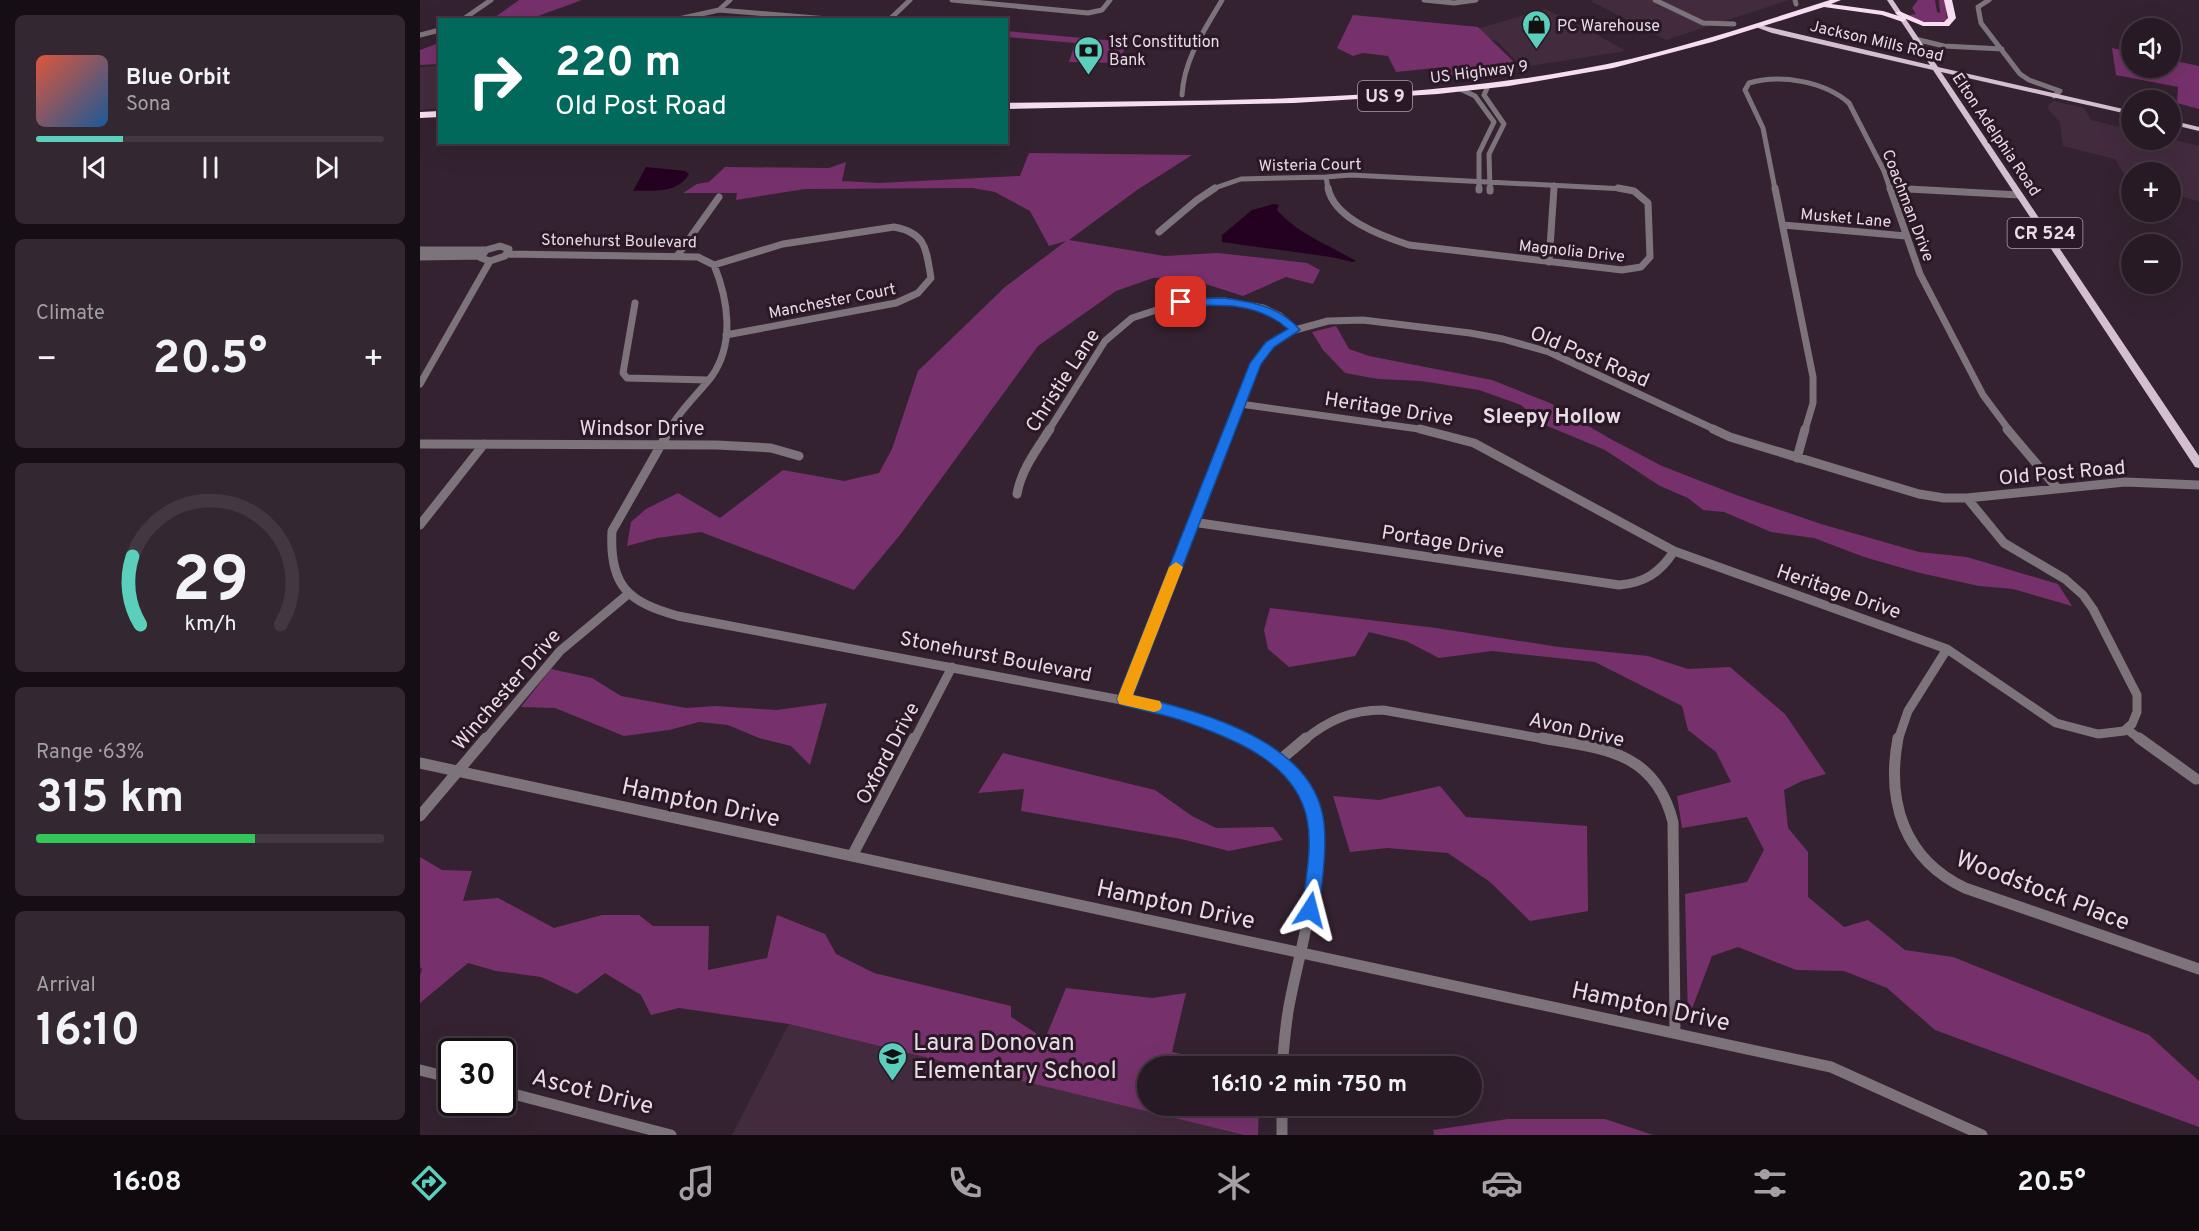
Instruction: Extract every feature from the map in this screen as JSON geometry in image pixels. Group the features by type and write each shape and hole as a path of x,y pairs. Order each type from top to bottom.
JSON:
{"highway":[{"name":"US Highway 9","path":"1008,99 1326,91 1449,82 1580,63 1643,50 1734,24 1796,2 1810,0"},
{"name":"US Highway 9","path":"1008,106 1327,100 1488,86 1580,72 1699,44 1837,0"},
{"path":"1819,6 1901,16 1923,24 1946,24 1952,18 1948,0"},
{"path":"420,115 438,114"},
{"path":"420,121 438,120"}],"main road":[{"name":"Elton Adelphia Road","path":"1890,0 2199,464"},
{"name":"Jackson Mills Road","path":"1756,26 2121,111"},
{"path":"1901,61 1925,54"},
{"path":"1947,85 1956,79 1972,77"},
{"path":"2181,125 2199,129"}],"street":[{"path":"465,18 491,0"},
{"path":"718,9 730,0"},
{"path":"890,18 910,0"},
{"path":"952,0 1085,13 1102,10 1110,0"},
{"path":"1182,95 1182,77 1191,55 1222,0"},
{"path":"1424,0 1454,3 1476,0"},
{"path":"1655,0 1704,22 1734,24"},
{"path":"1989,0 1978,5 1979,16 2020,74 2029,80 2064,90 2072,100"},
{"path":"682,18 718,9 818,18"},
{"path":"1704,22 1705,33"},
{"path":"420,35 438,30"},
{"path":"1915,39 1944,46 2002,49"},
{"path":"1925,54 1944,46"},
{"name":"Coachman Drive","path":"1797,458 1813,403 1813,377 1763,128 1745,90 1747,84 1755,80 1770,78 1789,80 1829,90 1843,96 1850,103 1879,160 1920,274 1990,408 2057,488"},
{"path":"1488,86 1484,94 1504,124 1489,154 1490,191"},
{"path":"2048,86 2060,91 2054,96"},
{"path":"1460,89 1475,96 1494,122 1479,153 1479,190"},
{"name":"Magnolia Drive","path":"1326,176 1330,198 1336,207 1399,242 1414,246 1627,270 1645,265 1651,255 1648,205 1641,195 1620,188 1479,181"},
{"name":"Wisteria Court","path":"1159,232 1213,188 1226,182 1326,176 1479,181"},
{"path":"1549,262 1554,185"},
{"path":"1890,188 2019,195"},
{"path":"677,256 719,197"},
{"name":"Musket Lane","path":"1783,225 1906,236"},
{"name":"Manchester Court","path":"714,264 783,244 894,227 912,230 922,238 931,278 918,293 896,303 726,334"},
{"name":"Stonehurst Boulevard","path":"420,257 484,253 505,246 509,249 508,254"},
{"name":"Stonehurst Boulevard","path":"420,250 484,253"},
{"name":"Stonehurst Boulevard","path":"484,253 483,260 490,261 508,254 677,256 698,257 714,264 727,303 722,359 681,412 660,444 612,531 609,551 611,568 627,595 653,609 678,616 1124,699 1169,710 1211,724 1280,760 1302,784 1311,801 1316,822 1315,880 1288,1012 1283,1056"},
{"path":"420,384 490,261"},
{"name":"Christie Lane","path":"1017,494 1019,482 1028,464 1105,341 1132,318 1181,302 1224,301 1263,308 1280,316 1295,330"},
{"path":"635,303 623,373 627,378 708,380"},
{"name":"Old Post Road","path":"1124,699 1259,357 1277,339 1295,330 1323,321 1353,319 1470,333 1519,342 1574,362 1718,433 1919,494 1944,498 1967,498 2125,482 2199,485"},
{"name":"Heritage Drive","path":"1240,404 1421,429 1458,437 1493,452 1674,551 1919,637 1947,649 2056,723 2070,729 2095,734 2128,730"},
{"name":"Windsor Drive","path":"420,444 660,444 771,448 799,456"},
{"path":"420,525 484,444"},
{"path":"1967,498 2004,543 2065,579 2090,604 2137,695 2139,712 2135,723 2128,730 2196,779"},
{"name":"Portage Drive","path":"1193,522 1611,585 1636,583 1653,576 1667,564 1674,551"},
{"name":"Winchester Drive","path":"420,816 560,651 627,595"},
{"name":"Woodstock Place","path":"1947,649 1904,719 1898,738 1895,759 1896,784 1904,828 1916,850 1941,875 1965,888 2199,969"},
{"name":"Oxford Drive","path":"852,856 952,667"},
{"name":"Avon Drive","path":"1280,760 1333,718 1364,710 1383,710 1609,750 1628,757 1645,769 1658,783 1670,807 1673,822 1675,1032"},
{"name":"Hampton Drive","path":"420,763 1830,1067 1982,1135"},
{"path":"420,1070 438,1074"},
{"name":"Ascot Drive","path":"516,1095 671,1135"},
{"path":"1282,1116 1282,1135"}],"shaded area":[{"path":"519,0 582,0 533,18 494,18"},
{"path":"1789,0 1666,40 1591,1"},
{"path":"1918,0 1935,0 1937,12 1940,13 1939,0 1945,0 1947,20 1928,22 1909,15 1916,14 1912,8"},
{"path":"1545,9 1626,51 1522,67 1497,41 1485,38 1477,29"},
{"path":"1353,15 1478,27 1519,67 1451,76 1445,67 1396,72 1388,56 1363,53 1353,56 1337,48"},
{"path":"1008,31 1127,42 1119,63 1069,62 1075,43 1008,37"},
{"path":"438,43 438,64 420,65 420,50"},
{"path":"2112,48 2121,50 2121,76 2116,75"},
{"path":"2181,62 2199,66 2199,109 2181,104 2181,90 2178,90 2178,87 2132,78 2181,78"},
{"path":"438,66 438,108 420,110 420,67"},
{"path":"2053,101 2084,108 2091,120 2121,128 2121,150 2181,150 2181,142 2199,146 2199,201 2181,196 2181,162 2121,162 2121,169 2115,159 2063,146 2060,123 2047,107"},
{"path":"1029,153 1192,155 1137,190 1069,240 1165,256 1218,253 1307,263 1320,270 1313,284 1286,277 1243,296 1184,277 1153,278 1116,291 1038,346 900,535 854,590 701,532 657,538 627,546 631,522 646,509 678,493 720,518 783,470 844,481 879,473 892,449 918,371 1005,287 1066,241 1049,246 1030,211 995,192 973,188 805,189 736,200 737,193 683,193 697,184 709,182 725,167 829,168 846,162 842,181 879,183 1020,176"},
{"path":"646,167 685,171 689,174 678,185 671,188 633,191"},
{"path":"1274,204 1279,205 1277,210 1294,226 1356,261 1222,242 1222,235 1252,210"},
{"path":"1336,326 1349,349 1369,356 1492,380 1550,403 1662,466 1821,524 1919,552 1967,557 2058,584 2072,606 2013,589 1979,586 1920,573 1864,557 1814,538 1771,532 1724,512 1703,510 1688,498 1660,486 1605,450 1545,425 1521,405 1479,390 1345,373 1323,350 1312,332"},
{"path":"1270,608 1436,628 1559,647 1648,656 1688,669 1730,667 1785,714 1826,774 1802,781 1784,790 1788,828 1808,852 1808,897 1844,927 1868,920 1905,950 1953,957 2149,1035 2199,1081 2199,1127 1935,1030 1887,988 1844,971 1796,970 1738,947 1712,956 1688,1019 1685,894 1747,882 1764,850 1747,817 1682,828 1677,796 1731,782 1716,752 1688,730 1682,706 1595,662 1492,651 1439,658 1406,641 1369,632 1355,656 1289,667 1268,649 1264,630"},
{"path":"551,669 592,678 621,696 686,708 716,706 777,710 827,703 810,765 791,746 759,738 728,725 699,722 669,730 624,736 555,708 521,707"},
{"path":"1003,753 1155,790 1192,816 1216,828 1273,827 1283,840 1229,851 1181,839 1021,811 1024,789 978,793"},
{"path":"1440,786 1466,817 1587,826 1588,911 1530,921 1490,882 1448,853 1387,848 1350,852 1333,796 1379,800"},
{"path":"420,857 442,870 472,871 463,901 498,898 554,928 602,915 639,915 653,926 709,926 708,970 767,958 777,915 825,934 836,954 874,973 1011,1006 1011,1017 1045,1039 1066,988 1152,998 1186,993 1172,1052 1191,1056 1137,1056 1137,1109 789,1024 679,1008 651,1015 641,995 605,973 577,994 541,977 496,971 468,963 420,1003 422,969 420,967"},
{"name":"Laura Donovan Elementary School","path":"789,1024 1137,1109 1137,1116 1166,1116 1244,1135 732,1135"},
{"path":"1166,1116 1259,1116 1258,1135 1244,1135"},
{"path":"1508,1119 1605,1119 1653,1135 1434,1135 1433,1130"}],"slow traffic":[{"path":"1154,706 1124,699 1176,567"}],"place":[{"name":"PC Warehouse","path":"1536,50"},
{"name":"1st Constitution Bank","path":"1088,76"},
{"name":"Laura Donovan Elementary School","path":"892,1082"}],"district":[{"name":"Sleepy Hollow","path":"1552,416"}],"route":[{"path":"1181,302 1224,301 1263,308 1280,316 1295,330 1277,339 1264,351 1256,363 1124,699 1191,717 1234,734 1280,760 1298,778 1311,801 1316,822 1315,880 1310,910"}]}
